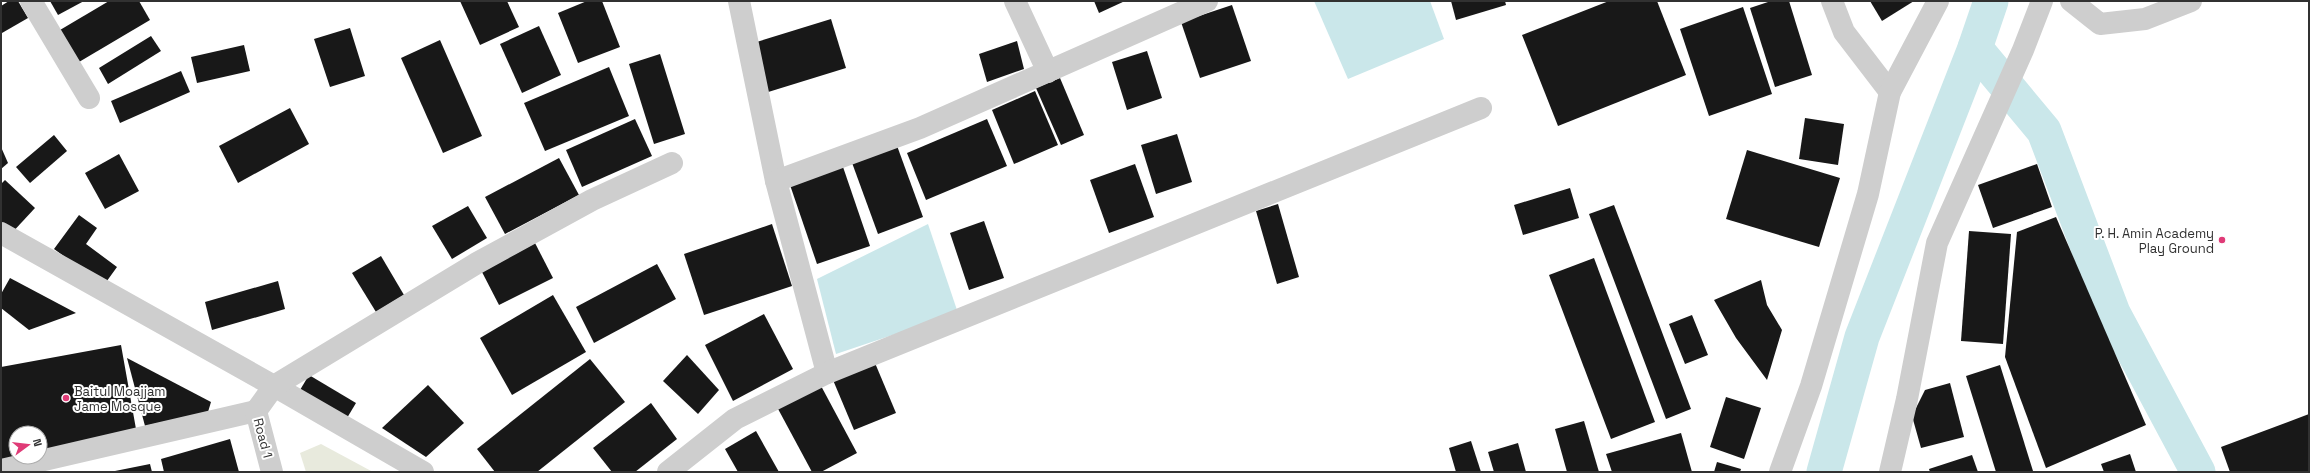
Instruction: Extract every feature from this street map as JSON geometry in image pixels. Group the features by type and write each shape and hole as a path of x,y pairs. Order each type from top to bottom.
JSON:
{"street":[{"path":"31,1 89,98"},
{"path":"739,1 776,181 827,373"},
{"path":"1015,1 1048,72"},
{"path":"776,181 920,128 1048,72 1182,6 1207,1"},
{"path":"1832,1 1844,32 1890,92"},
{"path":"1780,472 1811,386 1868,194 1890,92 1938,1"},
{"path":"1890,472 1907,399 1937,243 2042,1"},
{"path":"2071,1 2100,24 2145,19 2190,1"},
{"path":"668,472 735,419 827,373 1481,108"},
{"path":"274,386 477,263 592,200 672,163"},
{"path":"1,233 274,386 423,472"},
{"name":"Road 1","path":"272,472 256,411 274,386"},
{"path":"1,470 58,464 256,411"}],"shaded area":[{"path":"321,444 373,472 306,472 300,453"}],"water":[{"path":"1314,1 1430,1 1444,39 1348,79"},
{"path":"928,224 958,313 836,354 817,279"}],"building":[{"path":"9,1 18,1 28,18 2,33 1,6"},
{"path":"50,1 84,1 58,15"},
{"path":"109,1 139,1 150,20 79,62 60,30"},
{"path":"460,1 507,1 519,27 480,45"},
{"path":"587,1 602,1 620,47 578,63 558,13"},
{"path":"1094,1 1125,1 1099,13"},
{"path":"1451,1 1505,1 1506,5 1456,20"},
{"path":"1609,1 1657,1 1686,75 1558,126 1522,35"},
{"path":"1771,1 1789,1 1812,75 1775,87 1750,8"},
{"path":"1870,1 1914,1 1882,21"},
{"path":"1232,5 1251,61 1200,78 1181,22"},
{"path":"1743,7 1772,94 1709,116 1680,29"},
{"path":"831,19 846,68 765,93 750,44"},
{"path":"539,26 561,75 522,93 500,44"},
{"path":"350,28 365,76 330,87 314,39"},
{"path":"151,36 161,51 108,84 99,68"},
{"path":"440,40 482,136 443,153 401,58"},
{"path":"1017,41 1024,69 987,82 979,54"},
{"path":"244,45 250,71 197,83 191,57"},
{"path":"1147,51 1162,98 1127,110 1112,62"},
{"path":"660,54 685,134 654,144 629,64"},
{"path":"609,67 629,116 545,151 524,103"},
{"path":"181,71 190,92 120,123 111,101"},
{"path":"1060,78 1084,135 1061,145 1036,88"},
{"path":"1035,91 1058,145 1014,164 992,110"},
{"path":"290,108 309,144 238,183 219,146"},
{"path":"1805,118 1844,124 1838,165 1799,159"},
{"path":"635,119 652,156 582,187 566,150"},
{"path":"987,119 1007,166 926,200 907,153"},
{"path":"1177,134 1192,182 1156,194 1141,145"},
{"path":"54,135 67,151 30,183 16,167"},
{"path":"896,143 923,217 878,234 851,160"},
{"path":"1,147 8,163 1,169"},
{"path":"1747,150 1840,178 1819,247 1726,219"},
{"path":"119,154 139,191 105,209 85,173"},
{"path":"559,158 579,195 505,234 485,197"},
{"path":"842,164 870,246 817,264 789,182"},
{"path":"1135,164 1154,217 1109,233 1090,180"},
{"path":"2037,164 2052,207 1993,228 1978,185"},
{"path":"5,180 35,208 9,236 1,229 1,184"},
{"path":"1570,188 1579,218 1523,235 1514,205"},
{"path":"1278,204 1299,277 1277,284 1256,211"},
{"path":"1614,205 1691,409 1666,419 1589,214"},
{"path":"468,206 487,238 452,259 432,226"},
{"path":"79,215 97,228 86,244 117,267 104,285 54,249"},
{"path":"2056,217 2146,425 2046,468 2005,357 2017,232"},
{"path":"984,221 1004,278 969,290 950,233"},
{"path":"772,224 792,286 704,315 684,254"},
{"path":"1969,231 2011,234 2003,344 1961,341"},
{"path":"535,243 553,278 499,305 482,272"},
{"path":"381,256 404,295 376,312 352,273"},
{"path":"1594,258 1655,422 1611,439 1549,275"},
{"path":"657,264 676,299 594,343 576,307"},
{"path":"10,278 76,313 29,330 1,308 1,294"},
{"path":"1761,280 1767,305 1782,330 1767,380 1736,338 1714,300"},
{"path":"278,281 285,309 212,330 205,302"},
{"path":"553,295 586,352 512,395 480,338"},
{"path":"764,314 793,369 733,401 705,345"},
{"path":"1692,315 1708,355 1685,364 1669,324"},
{"name":"Baitul Moajjam Jame Mosque","path":"121,345 136,429 48,450 48,425 8,425 8,460 1,461 1,367"},
{"path":"687,355 719,390 698,414 663,381"},
{"path":"127,358 211,402 208,412 145,426"},
{"path":"590,359 625,402 537,472 495,472 477,449"},
{"path":"875,363 896,413 854,430 833,380"},
{"path":"2000,365 2033,471 1996,472 1966,376"},
{"path":"309,375 356,403 347,418 300,390"},
{"path":"1950,383 1964,437 1921,448 1912,416 1925,390"},
{"path":"820,384 857,453 821,472 812,472 777,407"},
{"path":"428,385 464,423 426,457 382,428"},
{"path":"1726,397 1761,408 1744,459 1710,447"},
{"path":"651,403 677,439 635,472 612,472 593,448"},
{"path":"2309,414 2309,472 2230,472 2221,447"},
{"path":"1584,421 1599,472 1567,472 1555,429"},
{"path":"756,431 779,472 738,472 725,449"},
{"path":"1681,433 1692,472 1612,472 1606,454"},
{"path":"230,439 239,472 164,472 161,459"},
{"path":"1471,441 1481,472 1456,472 1449,448"},
{"path":"1518,443 1526,472 1494,472 1488,452"},
{"path":"2130,454 2136,472 2104,472 2101,464"},
{"path":"1972,455 1978,472 1930,472 1929,469"},
{"path":"1717,462 1741,469 1740,472 1714,472"},
{"path":"150,464 152,472 115,472 115,471"}],"waterway":[{"path":"1824,472 1862,337 1975,48 1991,1"},
{"path":"1975,48 2044,131 2113,313 2198,472"}],"place":[{"name":"P. H. Amin Academy Play Ground","path":"2222,240"},
{"name":"Baitul Moajjam Jame Mosque","path":"66,398"}]}
